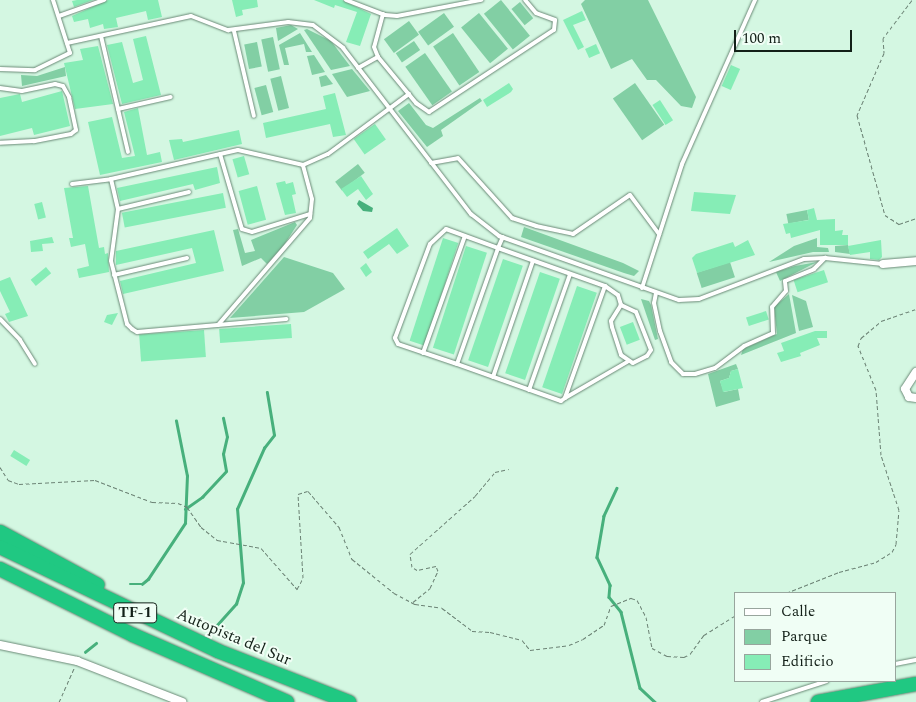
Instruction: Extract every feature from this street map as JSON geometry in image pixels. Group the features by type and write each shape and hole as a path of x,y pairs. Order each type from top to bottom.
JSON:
{"highway":[{"path":"0,532 218,650"},
{"name":"Autopista del Sur","path":"0,547 218,650 349,702"},
{"name":"TF-1","path":"0,569 133,635 287,702"},
{"path":"818,702 916,684"}],"street":[{"path":"883,264 916,260"},
{"path":"916,372 905,389 909,397 916,398"},
{"path":"0,646 78,661 182,702"}],"lane":[{"path":"0,70 20,71 50,64 70,53 53,0"},
{"path":"59,16 104,0"},
{"path":"346,0 383,14 406,16 481,0"},
{"path":"383,14 374,47 378,57 424,111 436,110 554,30 555,20 536,13 525,0"},
{"path":"642,288 682,164 755,0"},
{"path":"67,43 191,16 234,31 288,22 313,24 343,48 471,214 504,237 679,300 699,299 804,259 825,258 883,264"},
{"path":"234,31 254,116"},
{"path":"101,36 128,152"},
{"path":"358,68 378,57"},
{"path":"0,88 22,91 58,84 66,90 76,126 71,134 34,141 0,143"},
{"path":"72,184 111,179 238,150 304,165 328,154 390,110 409,94"},
{"path":"118,109 171,97"},
{"path":"220,154 242,229 252,232 310,214"},
{"path":"431,162 458,158 512,218 536,226 573,234 630,195 660,234"},
{"path":"218,325 310,214 312,199 304,165"},
{"path":"111,179 118,209 112,261 127,324 132,330 137,332 286,319"},
{"path":"118,209 189,192"},
{"path":"446,229 498,248 605,286 618,295 621,305 636,312 651,350 647,356 633,363 627,362 561,401 398,344 395,338 430,244 446,229"},
{"path":"423,353 465,236"},
{"path":"457,364 498,248 504,237"},
{"path":"114,275 187,258"},
{"path":"656,292 654,303 660,331 670,362 683,374 695,374 715,368 744,346 773,333 772,307 786,292 785,281 814,269 825,258"},
{"path":"493,377 534,261"},
{"path":"529,390 570,274"},
{"path":"565,398 605,286"},
{"path":"621,305 611,321 627,362"},
{"path":"0,319 20,340 35,364"},
{"path":"896,664 916,660"},
{"path":"762,702 824,682"}],"path":[{"path":"912,0 883,38 884,53 858,115 885,215 899,224 915,221 916,218"},
{"path":"789,592 839,572 876,562 892,552 896,544 899,510 881,455 876,390 858,346 860,338 880,321 916,309"},
{"path":"0,467 8,480 19,484 95,480 152,502 178,503 187,507 202,528 217,540 261,548 297,589 303,578 298,494 308,491 339,528 352,559 394,594 412,603 442,608 472,631 514,637 522,640 530,650 538,651 569,645 583,639 604,625 610,606 631,598 637,600 646,617 652,648 657,654 684,657 704,635 734,617"},
{"path":"412,603 430,588 438,571 436,566 417,570 412,567 410,554 475,496 495,472 509,469"},
{"path":"59,702 78,661"}],"green space":[{"path":"501,0 530,36 513,50 484,14"},
{"path":"585,0 648,0 696,97 692,108 681,106 656,80 647,80 632,59 611,69 581,4"},
{"path":"520,2 533,18 525,25 511,9"},
{"path":"444,13 454,27 428,46 418,32"},
{"path":"479,13 508,49 490,63 461,27"},
{"path":"409,21 419,35 394,53 384,39"},
{"path":"291,25 298,29 278,41 276,28"},
{"path":"307,29 331,41 350,66 331,70 304,30"},
{"path":"300,33 312,52 306,52 304,44 285,48 289,65 284,65 279,45"},
{"path":"453,33 479,72 459,85 433,46"},
{"path":"273,37 280,69 268,72 261,39"},
{"path":"414,41 420,50 402,62 396,53"},
{"path":"257,42 262,67 249,69 244,44"},
{"path":"425,53 452,92 432,105 405,67"},
{"path":"314,55 325,72 312,75 307,56"},
{"path":"65,67 66,76 22,86 21,75 37,76"},
{"path":"352,69 370,91 347,97 332,74"},
{"path":"326,75 333,84 321,87 319,77"},
{"path":"281,76 289,108 278,111 270,79"},
{"path":"635,83 664,125 642,140 613,98"},
{"path":"266,85 273,112 262,115 254,88"},
{"path":"480,98 482,101 441,130 443,136 427,147 398,111 409,103 426,125 433,128"},
{"path":"358,164 365,173 342,191 335,182"},
{"path":"807,210 809,220 788,224 786,214"},
{"path":"295,222 297,225 284,245 267,264 261,258 242,266 233,230 238,229 245,253 255,251 251,240"},
{"path":"524,227 623,263 639,271 634,276 521,237"},
{"path":"817,238 817,247 828,248 829,252 813,252 769,262 794,246"},
{"path":"848,245 850,254 835,252 835,246"},
{"path":"284,257 333,273 345,289 304,312 230,318"},
{"path":"730,262 735,277 702,288 697,273"},
{"path":"817,262 780,281 776,272 795,266"},
{"path":"789,294 796,333 741,355 743,349 777,334 774,307"},
{"path":"792,295 806,301 813,327 799,331"},
{"path":"641,299 649,301 651,305 658,339 655,340"},
{"path":"736,364 738,369 731,371 729,378 720,381 724,392 738,389 740,400 716,407 708,374"}],"shaded area":[{"path":"359,200 373,208 372,212 363,211 357,204"}],"building":[{"path":"93,0 74,7 72,1"},
{"path":"108,0 158,0 162,17 148,20 146,11 116,18 118,27 104,29 103,24 90,28 88,19 74,22 72,16"},
{"path":"232,0 257,0 258,7 242,10 243,15 236,17"},
{"path":"314,0 342,0 371,14 360,46 346,42 357,12 335,5 334,8"},
{"path":"582,11 586,20 573,25 584,47 578,50 563,20"},
{"path":"146,36 161,95 122,104 107,45 122,42 133,83 143,80 133,39"},
{"path":"596,44 600,53 589,58 585,49"},
{"path":"98,46 113,104 75,109 64,63 83,60 80,49"},
{"path":"731,65 740,69 731,90 722,86"},
{"path":"509,83 513,89 511,92 487,107 483,100"},
{"path":"62,91 70,126 34,135 32,128 0,136 0,98 20,94 22,102"},
{"path":"335,93 346,135 333,137 330,124 266,138 263,123 326,109 323,96"},
{"path":"660,100 673,120 666,125 652,105"},
{"path":"138,108 147,155 160,152 162,162 100,175 88,122 112,117 122,158 135,156 124,112"},
{"path":"375,124 386,140 365,154 354,139"},
{"path":"239,130 242,144 174,160 169,140 182,139 183,142"},
{"path":"244,156 249,174 238,178 232,159"},
{"path":"217,167 220,183 195,190 193,184 120,201 117,188"},
{"path":"361,176 373,194 366,200 358,189 347,197 341,189"},
{"path":"285,181 286,184 293,182 296,194 292,195 296,213 285,215 276,183"},
{"path":"88,186 99,248 104,247 105,254 108,253 109,272 79,278 77,269 89,266 85,244 71,247 69,238 73,238 64,188"},
{"path":"257,186 266,220 248,225 239,191"},
{"path":"694,192 736,195 730,214 691,211"},
{"path":"223,193 226,208 125,227 122,213"},
{"path":"42,202 46,218 38,219 34,204"},
{"path":"814,208 817,220 835,219 835,231 843,230 842,235 848,235 848,245 820,245 820,230 791,238 790,233 786,234 783,224 809,220 807,210"},
{"path":"397,228 409,246 397,254 389,244 368,259 363,252"},
{"path":"214,230 224,271 123,294 120,281 196,263 192,248 116,265 116,251"},
{"path":"52,237 54,243 42,244 43,251 31,252 30,241"},
{"path":"443,238 458,243 425,346 410,341"},
{"path":"748,240 755,255 697,273 692,258 696,254 733,242 735,247"},
{"path":"881,240 882,257 879,260 870,259 870,252 850,255 848,246"},
{"path":"466,246 487,253 454,355 433,348"},
{"path":"503,259 523,266 488,367 468,360"},
{"path":"366,263 372,272 366,277 360,268"},
{"path":"46,267 51,273 36,286 31,280"},
{"path":"824,270 828,282 798,292 794,280"},
{"path":"540,272 560,279 525,380 505,373"},
{"path":"10,277 28,316 9,322 5,314 10,312 0,291 0,281"},
{"path":"577,286 597,293 562,394 542,387"},
{"path":"766,311 769,320 749,326 746,317"},
{"path":"118,313 112,325 104,322 107,315"},
{"path":"633,322 640,340 627,345 620,327"},
{"path":"291,324 292,338 220,343 219,329"},
{"path":"204,330 206,357 141,361 139,335"},
{"path":"815,331 827,331 827,338 817,338 820,345 800,353 801,356 781,362 777,353 784,351 781,343"},
{"path":"738,369 743,388 723,392 720,381 729,378 731,371"},
{"path":"14,450 30,460 26,466 10,456"}],"waterway":[{"path":"216,626 236,604 243,583 237,509 264,448 274,435 267,393"},
{"path":"185,509 202,497 226,471 223,454 227,437 223,418"},
{"path":"130,584 142,584 148,579 185,523 187,476 176,421"},
{"path":"617,488 604,516 597,557 610,585 609,597 621,612 640,688 655,702"},
{"path":"85,652 96,643"}]}
